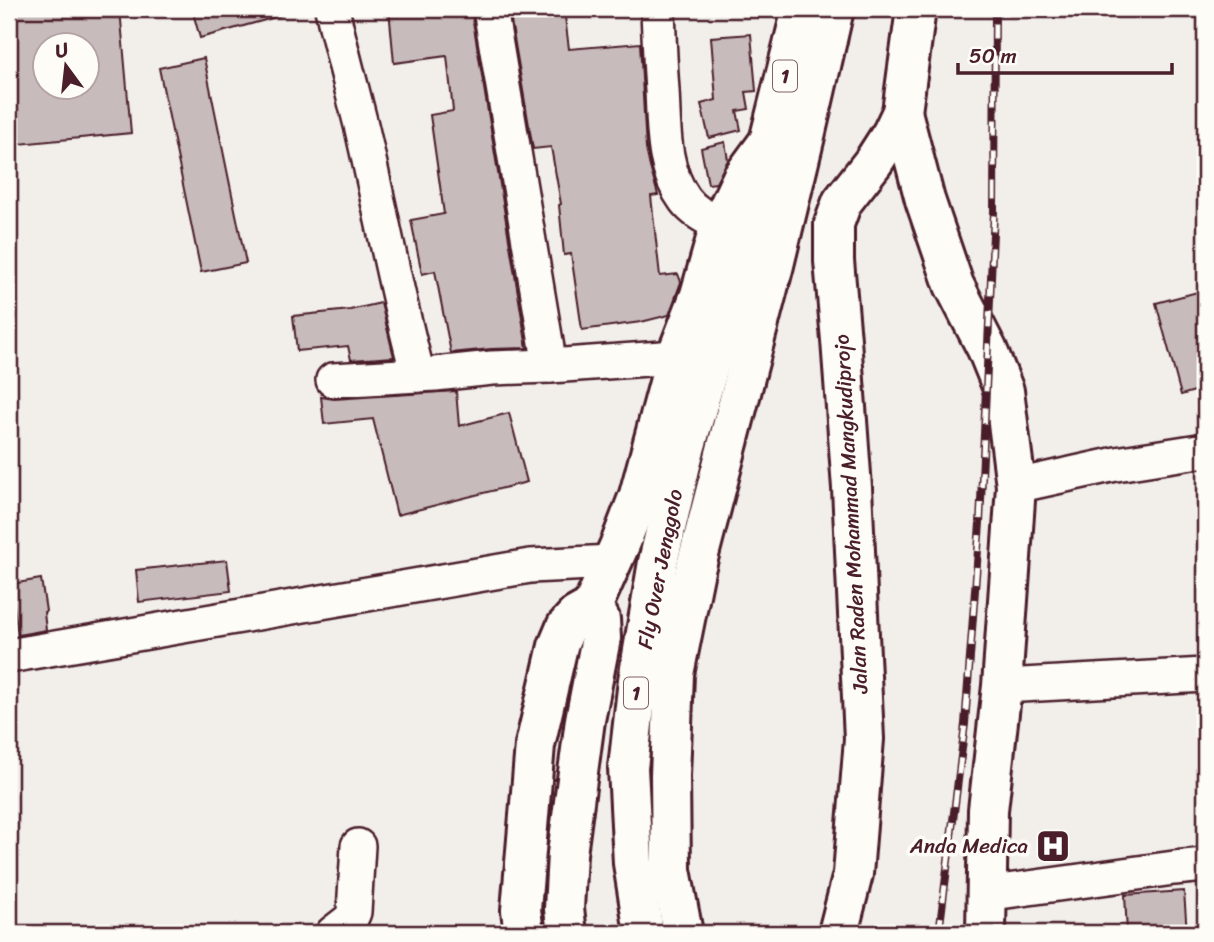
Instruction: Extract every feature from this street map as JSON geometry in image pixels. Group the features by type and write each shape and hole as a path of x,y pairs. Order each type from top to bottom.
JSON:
{"main road":[{"name":"1","path":"767,144 802,9"},
{"name":"Fly Over Jenggolo","path":"683,933 671,870 670,776 674,674 695,570 780,239 834,9"},
{"name":"Jalan Raden Mohammad Mangkudiprojo","path":"838,933 853,874 864,739 852,488 834,261 834,224 842,202 874,161 902,112 916,9"},
{"name":"Jalan Raden Mohammad Mangkudiprojo","path":"902,112 925,200 954,285 987,349 1004,391 1016,486 1002,686 988,810 986,933"},
{"path":"524,933 521,910 535,745 558,646 566,627 576,616 592,607 612,562 639,495 676,357 700,295 720,225 742,178 767,144"},
{"name":"Fly Over Jenggolo","path":"644,933 633,863 628,768 638,680 658,562 683,456 738,266 767,144"},
{"path":"567,933 564,909 567,855 585,720 601,638 600,619 592,607"}],"street":[{"path":"332,9 418,375"},
{"path":"491,9 550,366"},
{"path":"658,9 664,126 669,165 674,181 691,206 720,225"},
{"path":"333,380 676,357"},
{"path":"1016,486 1116,464 1205,450"},
{"path":"9,656 530,566 612,562"},
{"path":"1002,686 1205,675"},
{"path":"333,933 351,919 354,912 358,846"},
{"path":"985,894 1205,865"}],"building":[{"path":"9,9 120,9 131,133 9,145"},
{"path":"192,9 279,9 280,16 200,38"},
{"path":"389,9 471,9 527,348 451,353 435,271 422,274 411,220 444,214 430,115 453,111 447,56 394,63"},
{"path":"509,9 564,9 569,49 640,43 646,149 658,195 651,196 660,276 678,274 681,282 669,315 641,322 582,330 571,254 564,255 561,204 551,147 533,149"},
{"path":"751,34 756,91 746,92 749,109 737,111 741,130 709,138 701,104 716,100 711,37"},
{"path":"204,58 246,263 201,272 159,68"},
{"path":"725,142 728,160 716,183 708,184 701,148"},
{"path":"1205,290 1205,388 1181,395 1156,303"},
{"path":"381,303 394,357 351,360 348,346 297,351 293,316 350,310"},
{"path":"456,391 459,426 509,413 527,482 397,515 373,419 324,424 321,397 334,399"},
{"path":"227,560 231,591 139,602 136,570"},
{"path":"41,579 46,630 18,635 11,584"},
{"path":"1184,891 1187,933 1127,933 1125,895"}],"railway":[{"path":"939,933 965,724 980,523 994,211 995,9"}],"place":[{"name":"Anda Medica","path":"1053,846"}]}
